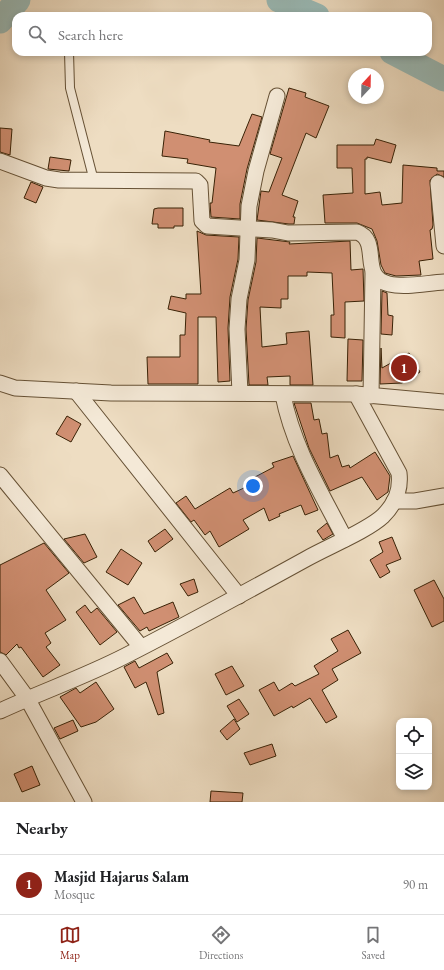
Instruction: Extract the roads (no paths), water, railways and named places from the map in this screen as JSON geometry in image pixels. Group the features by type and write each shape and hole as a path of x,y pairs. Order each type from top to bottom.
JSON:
{"street":[{"path":"240,393 237,329 239,299 247,260 249,206 256,171 277,96"},
{"path":"0,161 53,179 94,181 196,181 200,185 202,221 204,224 213,227 272,230 288,233 340,232 362,234 368,243 373,272 372,396"},
{"path":"438,183 444,246"},
{"path":"373,272 379,280 394,285 444,282"},
{"path":"0,383 15,388 76,391 283,395 356,394 444,402"},
{"path":"76,391 239,596"},
{"path":"0,711 27,698 71,681 141,647 239,596 382,517 397,497 400,487 399,473 356,394"},
{"path":"283,395 291,427 299,447 344,539"},
{"path":"0,475 141,647"},
{"path":"394,501 415,501 444,496"},
{"path":"0,661 27,698 84,802"}],"lane":[{"path":"69,56 70,88 94,181"}],"waterway":[{"path":"0,21 18,0"},
{"path":"279,0 308,12"},
{"path":"400,56 444,79"}],"place":[{"name":"Masjid Hajarus Salam","path":"404,368"}]}
